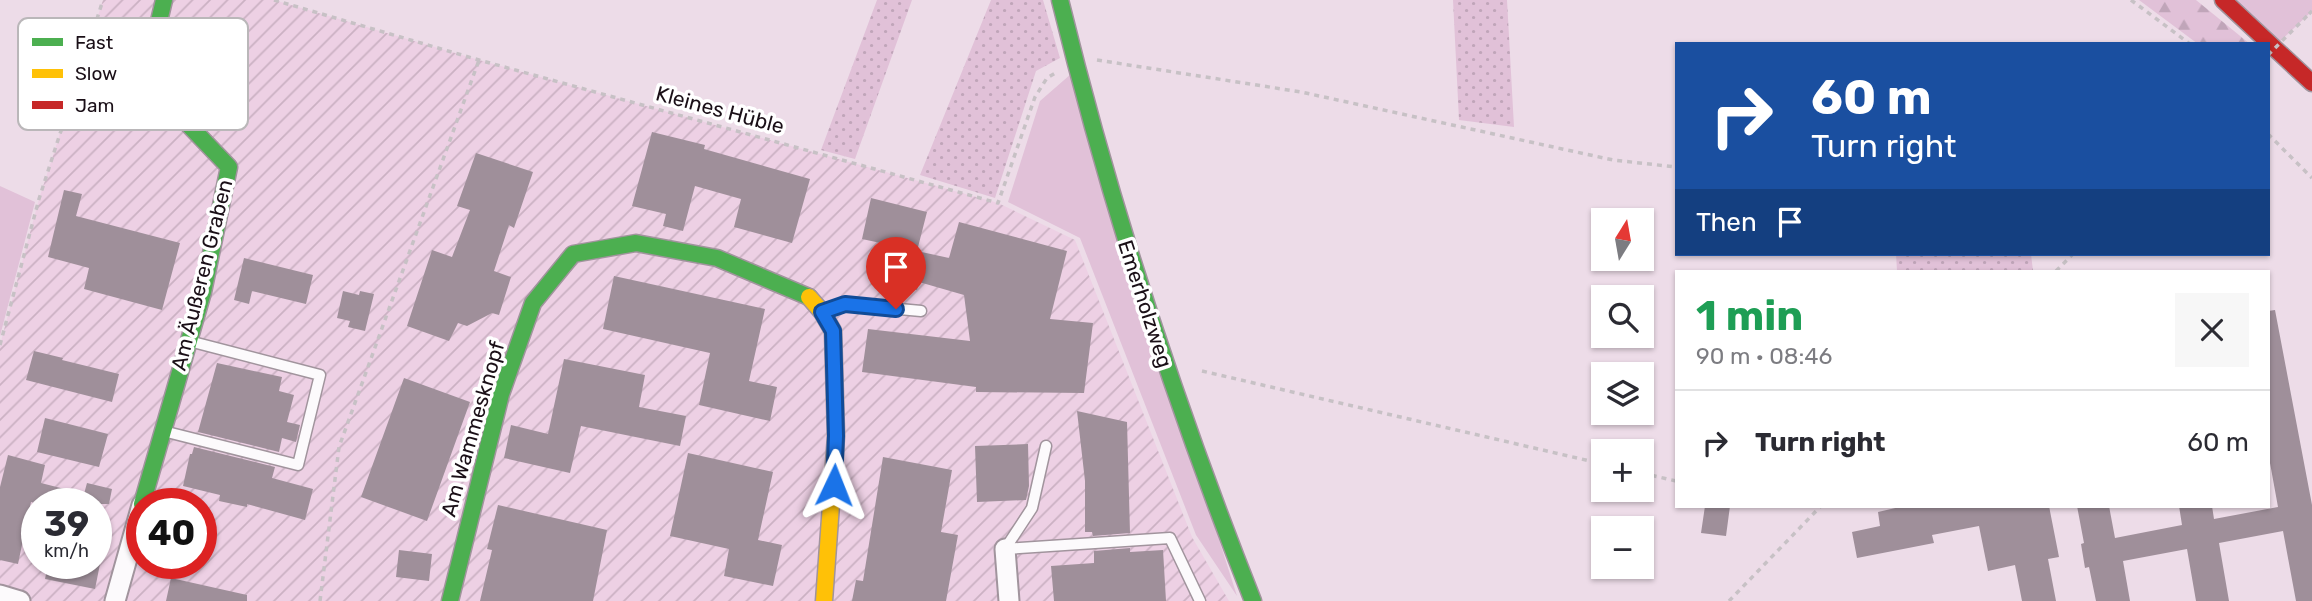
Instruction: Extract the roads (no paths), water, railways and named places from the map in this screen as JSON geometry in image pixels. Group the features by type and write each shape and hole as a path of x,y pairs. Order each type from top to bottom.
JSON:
{"street":[{"name":"Am Äußeren Graben","path":"160,18 164,0"},
{"name":"Emerholzweg","path":"1060,0 1120,228 1214,504 1253,601"},
{"path":"2223,0 2268,42"},
{"path":"2270,44 2312,83"},
{"name":"Am Äußeren Graben","path":"147,488 203,292 229,167 194,130"},
{"name":"Am Wammesknopf","path":"450,601 500,394 533,303 573,254 636,243 717,258 807,295 822,312"},
{"path":"822,312 833,331 836,436 824,601"},
{"path":"1006,549 1009,601"},
{"name":"Am Äußeren Graben","path":"116,601 126,564"},
{"path":"0,596 20,601"}],"lane":[{"path":"822,312 845,304 921,311"},
{"path":"162,430 298,465 320,376 189,341"},
{"path":"1006,549 1032,508 1046,446"},
{"path":"1006,549 1170,538 1200,601"}]}
